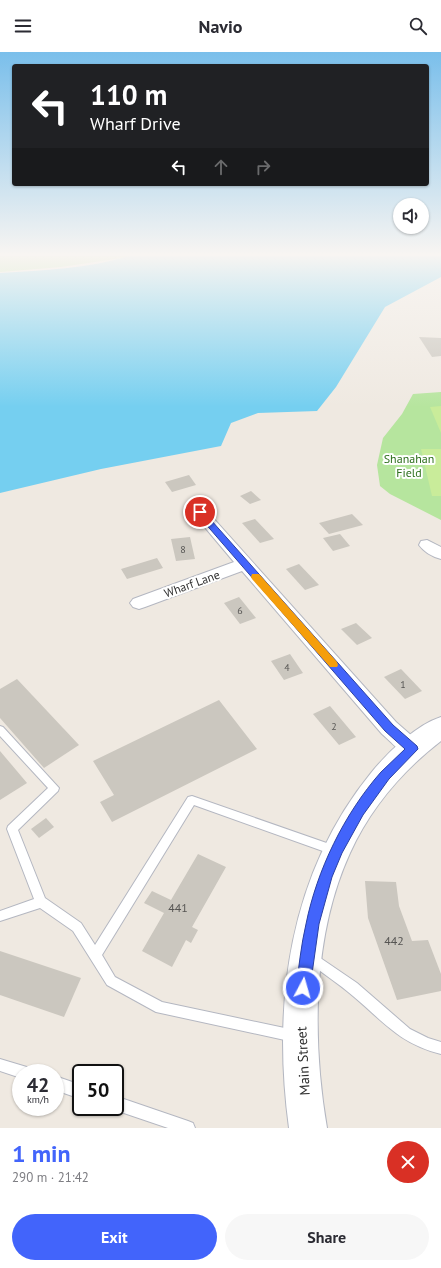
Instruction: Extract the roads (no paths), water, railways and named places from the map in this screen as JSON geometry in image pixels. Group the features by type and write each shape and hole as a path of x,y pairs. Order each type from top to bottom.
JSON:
{"main road":[{"name":"Main Street","path":"308,1128 302,1076 300,1037 304,974 312,924 326,877 336,851 358,812 385,776 413,749 441,727"}],"street":[{"path":"200,512 389,728 413,749"},
{"path":"427,545 441,554"},
{"name":"Wharf Lane","path":"139,603 244,564"}],"lane":[{"path":"0,730 54,788 12,829 41,902 78,927 111,981 160,1008 300,1037"},
{"path":"95,955 192,800 336,851"},
{"path":"0,916 41,902"},
{"path":"307,955 356,991 405,1035 426,1046 441,1048"},
{"path":"0,1065 12,1069"},
{"path":"124,1106 188,1128"}],"water":[{"path":"0,306 386,306 336,387 317,411 258,413 231,423 221,446 101,469 0,493"}],"park label":[{"name":"Shanahan Field","path":"409,466"}]}
